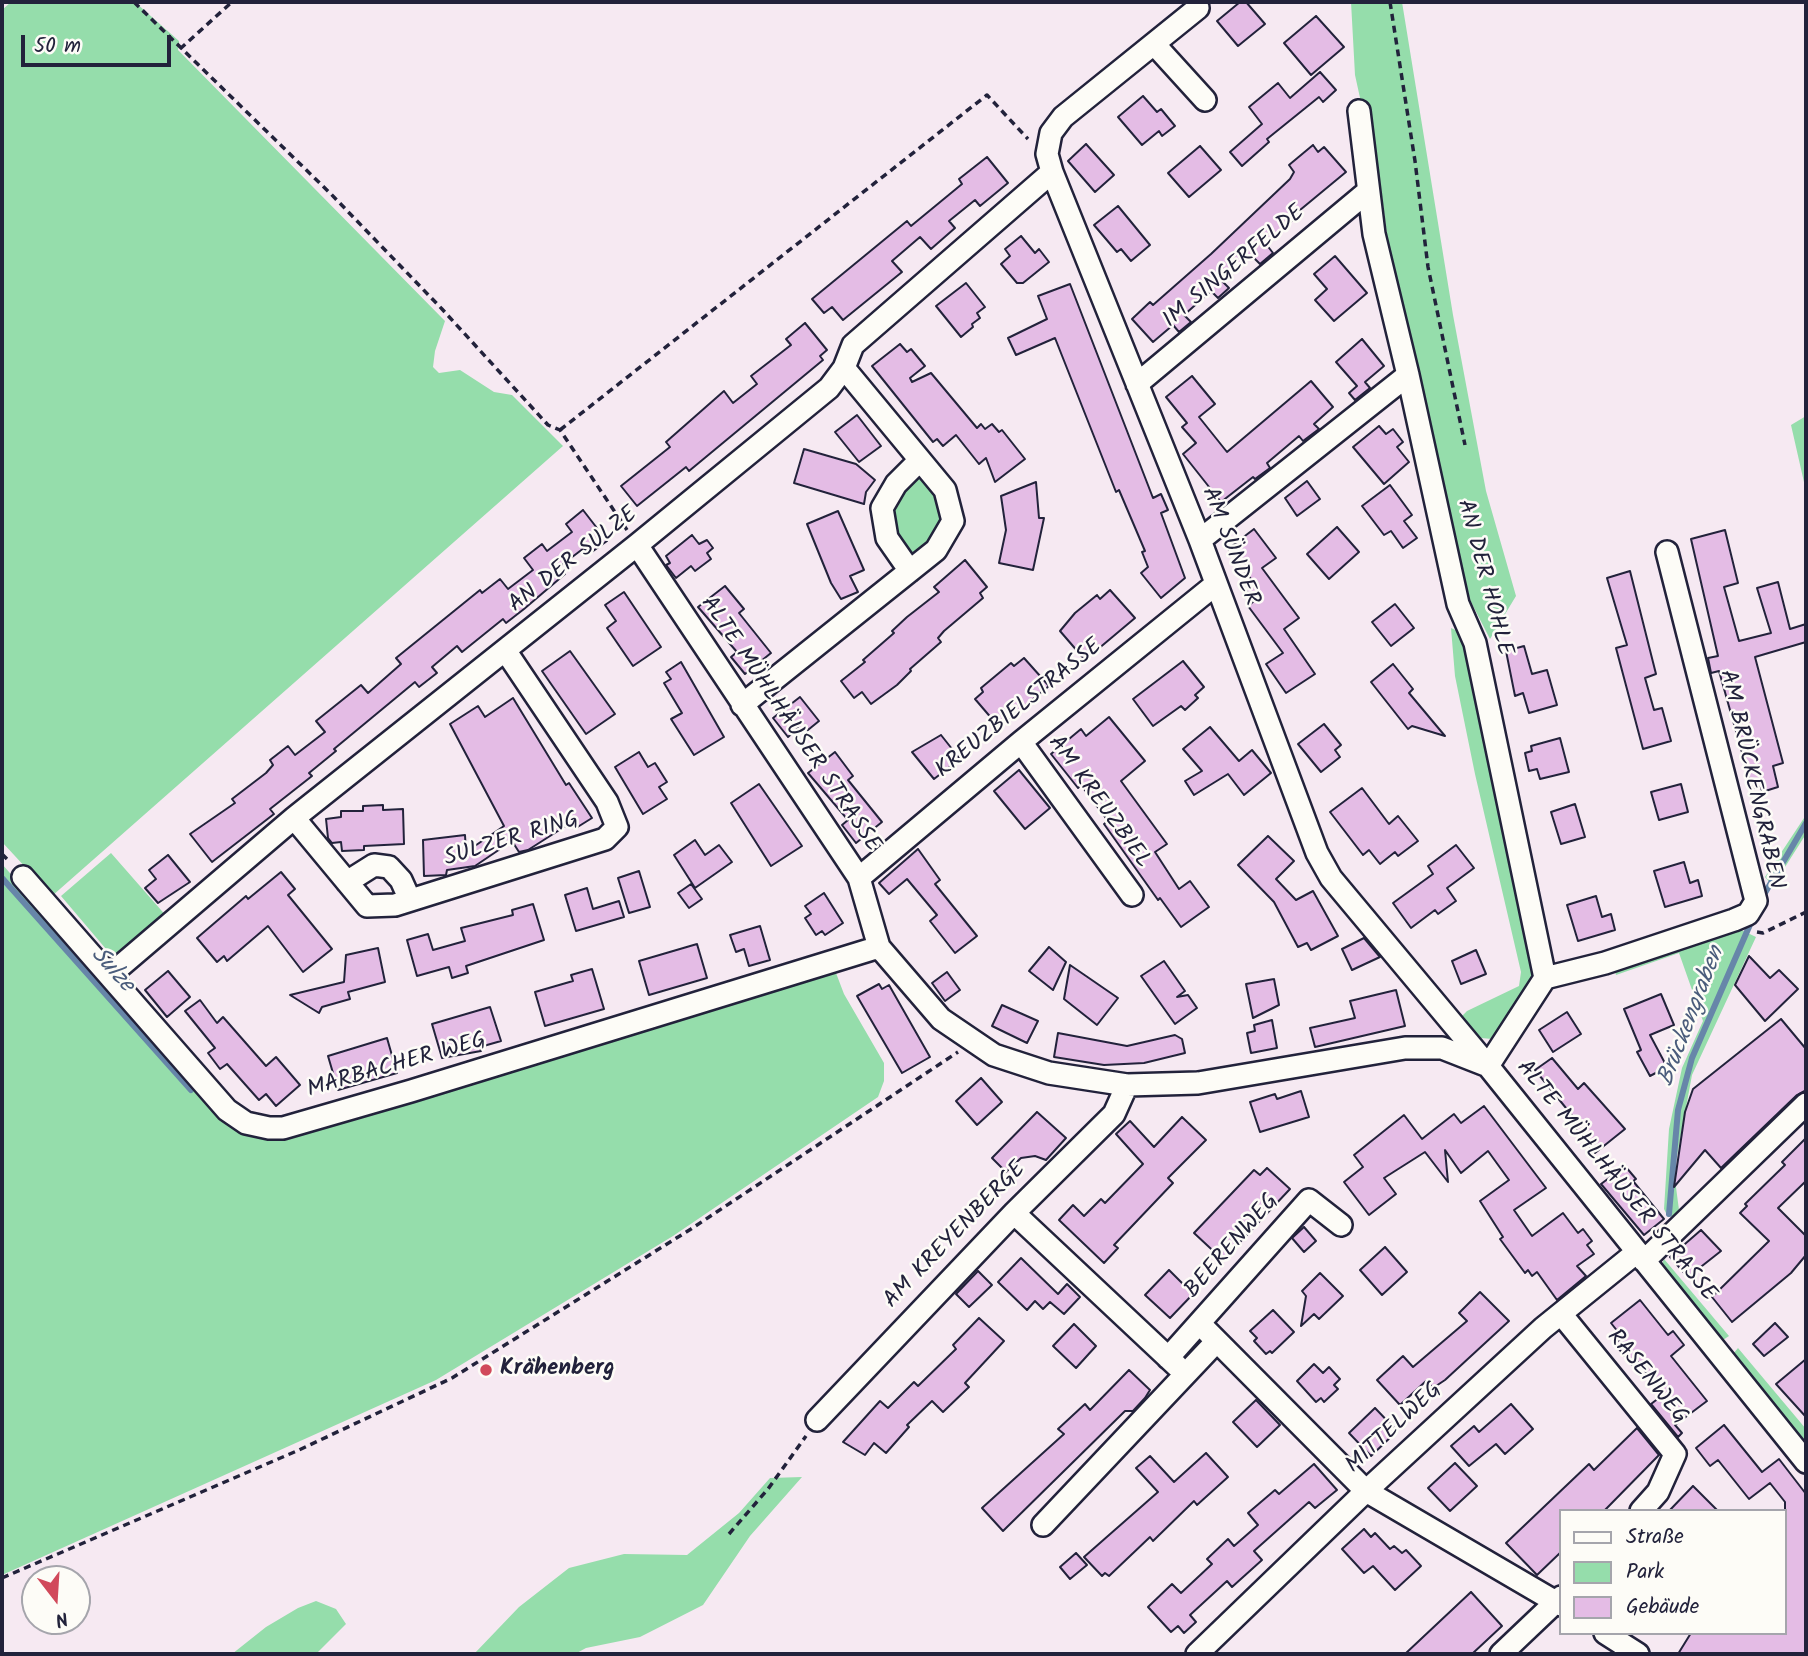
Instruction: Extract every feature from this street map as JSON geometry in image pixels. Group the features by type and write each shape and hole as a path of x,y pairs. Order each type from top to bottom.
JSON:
{"street":[{"path":"1050,163 1051,133 1063,117 1198,8"},
{"path":"1155,45 1205,100"},
{"name":"AN DER HOHLE","path":"1359,111 1367,192 1377,246 1409,375 1458,604 1475,643 1545,978"},
{"name":"AN DER SULZE","path":"110,975 294,818 829,388 844,369 853,345 1050,163"},
{"name":"AM SÜNDER","path":"1050,163 1200,541 1296,802 1326,870 1488,1066"},
{"name":"IM SINGERFELDE","path":"1137,384 1367,192"},
{"path":"742,705 936,550 953,521 945,489 844,369"},
{"path":"1200,541 1409,375"},
{"path":"910,571 887,538 882,508 896,484 920,460"},
{"name":"ALTE MÜHLHÄUSER STRASSE","path":"637,545 859,878 878,947 941,1019 994,1055 1049,1073 1128,1085 1198,1083 1405,1048 1442,1048 1488,1066 1806,1462"},
{"name":"AM BRÜCKENGRABEN","path":"1545,978 1605,963 1734,920 1748,914 1756,901 1667,552"},
{"name":"KREUZBIELSTRASSE","path":"859,878 1216,584"},
{"name":"SULZER RING","path":"294,818 367,906 395,905 605,839 617,827 607,802 505,650"},
{"name":"AM KREUZBIEL","path":"1021,742 1132,895"},
{"path":"347,882 374,865 389,867 401,880 410,900"},
{"name":"MARBACHER WEG","path":"23,877 227,1110 246,1123 269,1128 283,1128 411,1091 878,947"},
{"path":"1488,1066 1545,978"},
{"name":"AM KREYENBERGE","path":"817,1420 1014,1213 1114,1114 1128,1085"},
{"name":"MITTELWEG","path":"1197,1654 1366,1491 1543,1328 1641,1256 1806,1104"},
{"name":"BEERENWEG","path":"1168,1358 1309,1200 1341,1225"},
{"path":"1014,1213 1186,1375"},
{"name":"RASENWEG","path":"1562,1315 1675,1454 1658,1492 1643,1509"},
{"path":"1200,1324 1366,1491 1560,1601 1501,1654"},
{"path":"1043,1525 1216,1342"},
{"path":"1608,1635 1637,1654"}],"path":[{"path":"134,2 356,219 548,425 560,430 637,545"},
{"path":"180,49 232,2"},
{"path":"1391,2 1428,267 1465,445"},
{"path":"560,430 987,95 1050,163"},
{"path":"1755,932 1763,933 1806,912"},
{"path":"2,1578 299,1450 452,1378 691,1229 974,1041"},
{"path":"729,1534 768,1489 817,1420"}],"green space":[{"path":"11,2 135,2 179,41 178,50 445,321 435,351 433,367 439,373 460,370 494,392 512,395 563,446 52,896 2,842 2,10"},
{"path":"1351,2 1402,2 1453,315 1486,491 1516,596 1490,639 1470,600 1392,272 1377,159 1373,157 1355,75"},
{"path":"1806,416 1806,491 1791,425"},
{"path":"920,472 941,504 945,516 937,537 911,557 895,539 889,514 893,502"},
{"path":"1451,628 1464,634 1541,978 1502,1037 1492,1039 1470,1037 1461,1017 1467,1011 1519,986 1521,972 1455,676"},
{"path":"1806,815 1806,834 1773,886 1765,877"},
{"path":"111,853 168,918 117,962 61,896"},
{"path":"2,864 198,1088 280,1138 836,973 844,994 884,1063 884,1081 878,1097 673,1236 436,1380 2,1575"},
{"path":"1731,925 1756,937 1692,1075 1674,1172 1679,1210 1674,1216 1668,1217 1664,1209 1669,1129 1682,1068 1703,1021 1679,953 1616,975 1613,965"},
{"path":"1664,1259 1729,1336 1723,1340 1662,1264"},
{"path":"1738,1348 1806,1429 1806,1446 1733,1354"},
{"path":"802,1477 750,1536 703,1605 640,1637 586,1648 575,1654 474,1654 519,1607 569,1568 624,1554 687,1555 739,1513 770,1478"},
{"path":"316,1601 336,1609 346,1624 316,1654 232,1654 266,1627"}],"building":[{"path":"1240,2 1246,2 1265,24 1238,46 1217,21"},
{"path":"1316,16 1344,47 1311,75 1284,43"},
{"path":"1320,72 1336,90 1323,102 1319,97 1267,139 1269,142 1242,166 1230,152 1262,124 1249,107 1278,83 1290,98"},
{"path":"1143,96 1157,112 1161,109 1175,126 1162,136 1159,131 1142,145 1118,117"},
{"path":"1086,144 1114,175 1095,192 1068,161"},
{"path":"1313,145 1318,152 1324,147 1346,172 1294,215 1296,217 1266,244 1273,253 1260,264 1251,255 1222,281 1229,288 1218,298 1211,291 1184,315 1191,322 1179,332 1173,325 1153,342 1132,319 1150,302 1153,305 1211,254 1290,179 1294,172 1289,165"},
{"path":"1200,146 1221,170 1189,197 1168,173"},
{"path":"987,157 1008,183 980,206 975,200 949,221 955,228 931,249 920,237 892,261 902,272 843,320 832,307 824,313 812,299 907,221 911,226 962,184 959,179"},
{"path":"1118,206 1150,245 1131,261 1121,249 1117,252 1094,225"},
{"path":"1021,236 1035,253 1039,249 1049,262 1023,283 1017,283 1001,264 1010,256 1005,249"},
{"path":"1335,256 1367,293 1334,321 1315,300 1327,289 1314,274"},
{"path":"966,283 985,307 977,313 980,318 972,324 973,327 961,337 936,306"},
{"path":"1070,284 1153,498 1161,494 1168,510 1161,513 1185,578 1161,598 1141,573 1148,567 1142,552 1145,551 1119,490 1116,492 1055,338 1016,355 1008,338 1047,319 1038,296"},
{"path":"805,323 827,350 820,356 823,360 689,471 686,467 637,506 621,486 670,447 666,442 724,391 733,403 757,384 751,376 791,345 786,339"},
{"path":"1362,339 1384,366 1365,382 1370,388 1355,400 1349,393 1357,386 1336,362"},
{"path":"900,344 907,352 911,349 925,366 910,378 912,382 931,373 977,428 981,424 985,429 992,424 999,432 1002,430 1025,459 995,482 986,458 979,464 956,435 943,446 937,439 933,442 872,366"},
{"path":"1192,376 1215,404 1199,417 1227,452 1311,381 1333,407 1314,424 1319,429 1303,441 1299,436 1267,463 1270,468 1255,479 1253,477 1221,502 1183,454 1196,443 1182,427 1187,423 1166,397"},
{"path":"857,415 881,446 859,462 835,432"},
{"path":"1379,426 1386,434 1393,429 1403,442 1397,447 1409,462 1384,484 1353,447"},
{"path":"804,449 856,464 875,480 866,492 864,504 794,483"},
{"path":"1307,481 1320,499 1297,516 1285,498"},
{"path":"1036,482 1039,518 1044,518 1033,570 999,563 1006,530 1001,496"},
{"path":"1390,485 1412,515 1404,521 1417,538 1403,548 1391,531 1384,535 1362,506"},
{"path":"583,510 607,541 589,554 584,548 559,567 565,574 506,623 503,619 462,652 457,646 432,667 437,673 419,687 415,682 334,749 336,751 309,773 312,776 270,809 274,814 212,862 190,834 235,803 232,799 266,773 273,765 270,760 288,746 295,755 325,732 316,721 361,685 368,693 401,664 396,658 480,590 482,593 500,579 508,589 533,570 524,558 542,544 547,551 572,532 566,524"},
{"path":"838,511 864,570 850,576 858,592 841,599 831,583 807,524"},
{"path":"1337,527 1359,552 1329,579 1307,554"},
{"path":"1254,529 1276,558 1262,568 1299,618 1284,629 1315,674 1286,693 1266,664 1283,653 1248,606 1254,601 1242,585 1251,579 1228,549"},
{"path":"1725,530 1738,583 1724,587 1739,641 1771,633 1757,588 1778,582 1790,629 1806,624 1806,642 1755,657 1783,763 1773,766 1778,787 1762,792 1761,786 1752,788 1719,671 1711,673 1708,658 1718,656 1691,539"},
{"path":"692,535 699,544 707,540 713,548 707,553 711,559 695,571 691,566 676,578 666,565 670,563 666,556"},
{"path":"965,560 987,587 980,593 983,598 944,631 938,638 941,642 910,669 897,685 871,704 862,692 854,698 841,681 865,662 863,660 894,633 892,631 907,617 939,592 934,587"},
{"path":"1630,571 1656,674 1645,678 1654,710 1662,708 1671,741 1643,749 1616,648 1627,645 1607,578"},
{"path":"725,586 744,609 739,613 771,653 745,674 731,657 737,652 698,607"},
{"path":"1110,590 1135,618 1085,660 1060,631 1075,613 1097,595 1100,599"},
{"path":"624,592 661,647 633,666 607,628 616,621 605,605"},
{"path":"1395,604 1414,628 1391,646 1372,622"},
{"path":"1524,646 1532,674 1547,670 1557,705 1529,713 1523,693 1515,696 1506,651"},
{"path":"570,651 615,714 586,734 542,671"},
{"path":"1024,658 1049,686 999,727 975,699 983,692 981,688 1011,663 1014,666"},
{"path":"1183,661 1204,687 1195,695 1198,698 1185,710 1181,706 1153,726 1133,699"},
{"path":"681,662 724,737 694,755 671,719 682,713 664,683 671,679 666,672"},
{"path":"1393,664 1413,689 1409,693 1445,736 1412,726 1408,729 1371,682"},
{"path":"800,697 819,721 803,734 798,728 788,737 773,718"},
{"path":"513,698 566,785 569,783 592,818 576,828 572,822 528,850 519,852 512,841 475,866 447,870 446,875 424,876 423,840 465,835 466,852 504,826 450,724 478,706 485,717"},
{"path":"1109,717 1145,761 1121,781 1167,844 1155,852 1179,889 1190,881 1209,907 1181,927 1160,898 1158,900 1104,824 1108,821 1081,785 1078,788 1051,754 1081,729 1086,736"},
{"path":"1324,724 1341,745 1335,750 1340,757 1321,772 1298,744"},
{"path":"1210,727 1239,761 1252,750 1271,773 1244,795 1228,774 1194,795 1185,781 1202,771 1183,749"},
{"path":"941,735 960,759 934,779 912,752"},
{"path":"1560,738 1569,772 1540,779 1537,769 1529,771 1525,753 1532,751 1531,746"},
{"path":"639,752 648,767 655,763 667,782 659,787 667,799 643,814 615,767"},
{"path":"835,752 853,776 848,780 882,822 856,843 842,825 848,820 808,773"},
{"path":"1019,770 1050,808 1025,829 994,791"},
{"path":"759,784 802,846 771,866 731,803"},
{"path":"1681,784 1688,812 1659,820 1651,792"},
{"path":"1362,788 1389,824 1398,816 1418,841 1398,856 1395,852 1380,864 1369,850 1363,855 1330,812"},
{"path":"1575,804 1585,837 1561,844 1551,812"},
{"path":"383,805 383,810 403,809 404,844 364,846 364,850 342,851 341,842 332,843 328,838 326,819 341,817 341,811 363,811 363,806"},
{"path":"1268,836 1294,861 1276,879 1296,900 1313,891 1338,936 1311,950 1307,943 1298,947 1274,902 1238,865"},
{"path":"695,840 705,855 719,845 732,862 695,888 674,855"},
{"path":"1456,845 1474,868 1447,888 1456,901 1438,914 1435,910 1411,928 1393,903 1433,874 1428,866"},
{"path":"918,849 940,880 935,884 977,936 955,953 930,921 937,915 907,879 889,894 879,883"},
{"path":"168,855 190,882 158,903 145,888 156,879 149,870"},
{"path":"1684,862 1690,883 1698,880 1702,896 1665,907 1654,871"},
{"path":"639,871 650,907 629,913 618,878"},
{"path":"281,872 295,889 288,895 332,949 303,972 268,926 227,961 224,956 217,962 197,938 246,896 248,899"},
{"path":"691,884 702,899 689,908 678,893"},
{"path":"587,888 593,909 619,901 624,917 576,931 565,895"},
{"path":"824,893 843,923 825,935 822,931 816,935 805,918 811,914 805,906"},
{"path":"1596,896 1602,917 1611,914 1615,930 1578,941 1567,905"},
{"path":"533,904 544,940 466,966 468,973 452,978 449,967 417,976 407,940 428,934 433,950 465,941 461,928 513,915 512,910"},
{"path":"760,926 770,960 749,966 744,949 736,952 730,935"},
{"path":"1364,938 1380,957 1352,970 1342,949"},
{"path":"697,944 707,978 649,995 639,961"},
{"path":"1049,947 1066,962 1053,990 1029,971"},
{"path":"378,948 385,982 348,992 350,999 322,1007 319,1013 290,995 344,982 346,955"},
{"path":"1476,950 1486,974 1461,984 1452,961"},
{"path":"1749,956 1770,978 1779,970 1798,989 1765,1021 1735,985"},
{"path":"1164,961 1185,991 1177,997 1188,995 1197,1008 1175,1024 1141,976"},
{"path":"1070,965 1118,998 1097,1025 1064,999"},
{"path":"592,969 604,1009 545,1026 535,992 573,981 571,975"},
{"path":"168,971 190,997 167,1017 145,990"},
{"path":"947,972 960,990 945,1001 932,983"},
{"path":"1274,979 1279,1005 1253,1018 1246,984"},
{"path":"879,984 882,989 889,985 930,1057 902,1073 857,996"},
{"path":"1396,990 1405,1026 1315,1047 1310,1028 1355,1018 1350,1001"},
{"path":"1661,994 1674,1025 1650,1035 1667,1067 1650,1076 1637,1052 1641,1050 1624,1009"},
{"path":"200,1000 217,1023 223,1017 266,1066 276,1057 300,1085 276,1106 266,1094 259,1100 227,1064 220,1069 208,1053 215,1048 185,1011"},
{"path":"1002,1005 1038,1021 1027,1043 992,1026"},
{"path":"490,1007 501,1041 480,1047 481,1051 442,1058 432,1024"},
{"path":"1567,1012 1581,1034 1553,1052 1539,1030"},
{"path":"1781,1019 1806,1049 1806,1090 1797,1095 1721,1168 1705,1150 1674,1187 1685,1112 1693,1089"},
{"path":"1272,1020 1277,1048 1251,1053 1247,1033 1255,1031 1254,1025"},
{"path":"1058,1033 1127,1046 1175,1035 1182,1039 1185,1053 1144,1063 1104,1065 1054,1057"},
{"path":"387,1038 397,1073 338,1090 328,1056"},
{"path":"1552,1058 1578,1089 1584,1083 1625,1129 1595,1153 1575,1128 1579,1124 1535,1070"},
{"path":"981,1078 1002,1102 977,1125 956,1101"},
{"path":"1301,1091 1309,1117 1260,1132 1250,1102 1275,1094 1277,1099"},
{"path":"1484,1106 1546,1188 1514,1210 1532,1236 1563,1213 1578,1233 1583,1229 1592,1241 1587,1245 1594,1254 1577,1266 1586,1276 1557,1300 1537,1272 1532,1276 1528,1270 1525,1273 1500,1239 1503,1237 1480,1201 1509,1180 1488,1151 1461,1173 1445,1150 1448,1182 1425,1152 1384,1178 1396,1194 1369,1215 1344,1182 1363,1167 1354,1155 1404,1115 1422,1139 1454,1114 1461,1123"},
{"path":"1037,1112 1066,1138 1046,1160 1035,1156 1021,1158 1006,1172 992,1158"},
{"path":"1182,1117 1206,1140 1168,1178 1173,1183 1114,1245 1118,1248 1104,1263 1059,1220 1073,1205 1084,1216 1101,1199 1105,1203 1143,1164 1116,1134 1130,1121 1154,1147"},
{"path":"1806,1138 1806,1181 1778,1208 1806,1236 1806,1255 1791,1273 1732,1322 1712,1297 1769,1241 1740,1213 1747,1206 1745,1204 1785,1165 1782,1162"},
{"path":"1625,1166 1636,1179 1633,1181 1664,1219 1644,1235 1601,1184"},
{"path":"1267,1168 1290,1189 1223,1260 1194,1233 1254,1170 1260,1175"},
{"path":"1304,1227 1316,1241 1304,1252 1292,1238"},
{"path":"1701,1230 1721,1251 1688,1277 1670,1257"},
{"path":"1385,1247 1407,1272 1382,1295 1360,1270"},
{"path":"1021,1258 1058,1294 1067,1284 1080,1297 1064,1314 1050,1302 1043,1309 1035,1301 1027,1310 998,1282"},
{"path":"1169,1270 1193,1294 1170,1318 1145,1295"},
{"path":"978,1271 992,1285 969,1307 956,1294"},
{"path":"1320,1273 1343,1296 1319,1319 1314,1314 1301,1326 1306,1296 1302,1291"},
{"path":"1480,1292 1509,1321 1445,1380 1433,1388 1426,1381 1400,1405 1377,1380 1403,1356 1413,1367 1467,1321 1459,1313"},
{"path":"1640,1300 1668,1335 1673,1331 1684,1345 1671,1356 1707,1401 1675,1425 1682,1433 1678,1437 1651,1404 1664,1394 1637,1361 1632,1365 1615,1344 1622,1337 1611,1323"},
{"path":"1273,1310 1294,1332 1272,1353 1270,1351 1266,1354 1254,1341 1257,1338 1250,1331"},
{"path":"979,1318 1004,1341 965,1383 969,1387 943,1412 932,1401 907,1425 909,1427 886,1453 874,1443 865,1455 843,1442 880,1401 888,1408 914,1382 918,1386 956,1349 953,1345"},
{"path":"1775,1323 1788,1337 1764,1356 1753,1344"},
{"path":"1074,1324 1096,1346 1076,1368 1053,1346"},
{"path":"1806,1359 1806,1417 1776,1384"},
{"path":"1314,1364 1323,1373 1329,1367 1340,1379 1334,1385 1338,1389 1324,1402 1321,1398 1316,1402 1297,1381"},
{"path":"1129,1370 1150,1390 1145,1398 1133,1411 1125,1411 1003,1531 982,1508 1064,1434 1058,1429 1085,1404 1090,1410"},
{"path":"1256,1400 1280,1425 1257,1447 1233,1422"},
{"path":"1511,1404 1533,1429 1505,1454 1496,1444 1469,1466 1451,1446 1474,1426 1479,1432"},
{"path":"1375,1408 1397,1431 1371,1456 1349,1433"},
{"path":"1724,1425 1762,1472 1779,1459 1806,1494 1806,1654 1678,1654 1690,1635 1787,1635 1785,1502 1770,1483 1749,1499 1718,1460 1710,1466 1696,1448"},
{"path":"1637,1428 1659,1455 1606,1509 1560,1509 1560,1553 1537,1575 1506,1543 1589,1464 1594,1470"},
{"path":"1206,1453 1228,1477 1197,1505 1194,1501 1153,1541 1150,1537 1109,1576 1105,1573 1102,1576 1084,1557 1158,1492 1136,1468 1150,1456 1174,1482"},
{"path":"1455,1463 1477,1486 1450,1511 1428,1488"},
{"path":"1314,1464 1337,1490 1315,1508 1309,1502 1254,1551 1262,1560 1232,1587 1227,1581 1190,1615 1196,1622 1184,1633 1178,1626 1171,1632 1148,1607 1172,1584 1181,1593 1212,1564 1207,1559 1228,1539 1234,1546 1258,1525 1248,1513 1275,1490 1279,1494"},
{"path":"1693,1486 1716,1509 1671,1509"},
{"path":"1364,1529 1371,1537 1375,1533 1390,1549 1394,1546 1402,1553 1406,1550 1421,1566 1395,1590 1373,1566 1364,1573 1342,1549"},
{"path":"1076,1553 1087,1565 1070,1579 1060,1567"},
{"path":"1471,1592 1502,1626 1472,1654 1405,1654"}],"waterway":[{"name":"Brückengraben","path":"1762,898 1806,823"},
{"name":"Sulze","path":"2,878 191,1090"},
{"name":"Brückengraben","path":"1669,1214 1678,1110 1692,1058 1752,920"}],"place":[{"name":"Krähenberg","path":"486,1370"}]}
